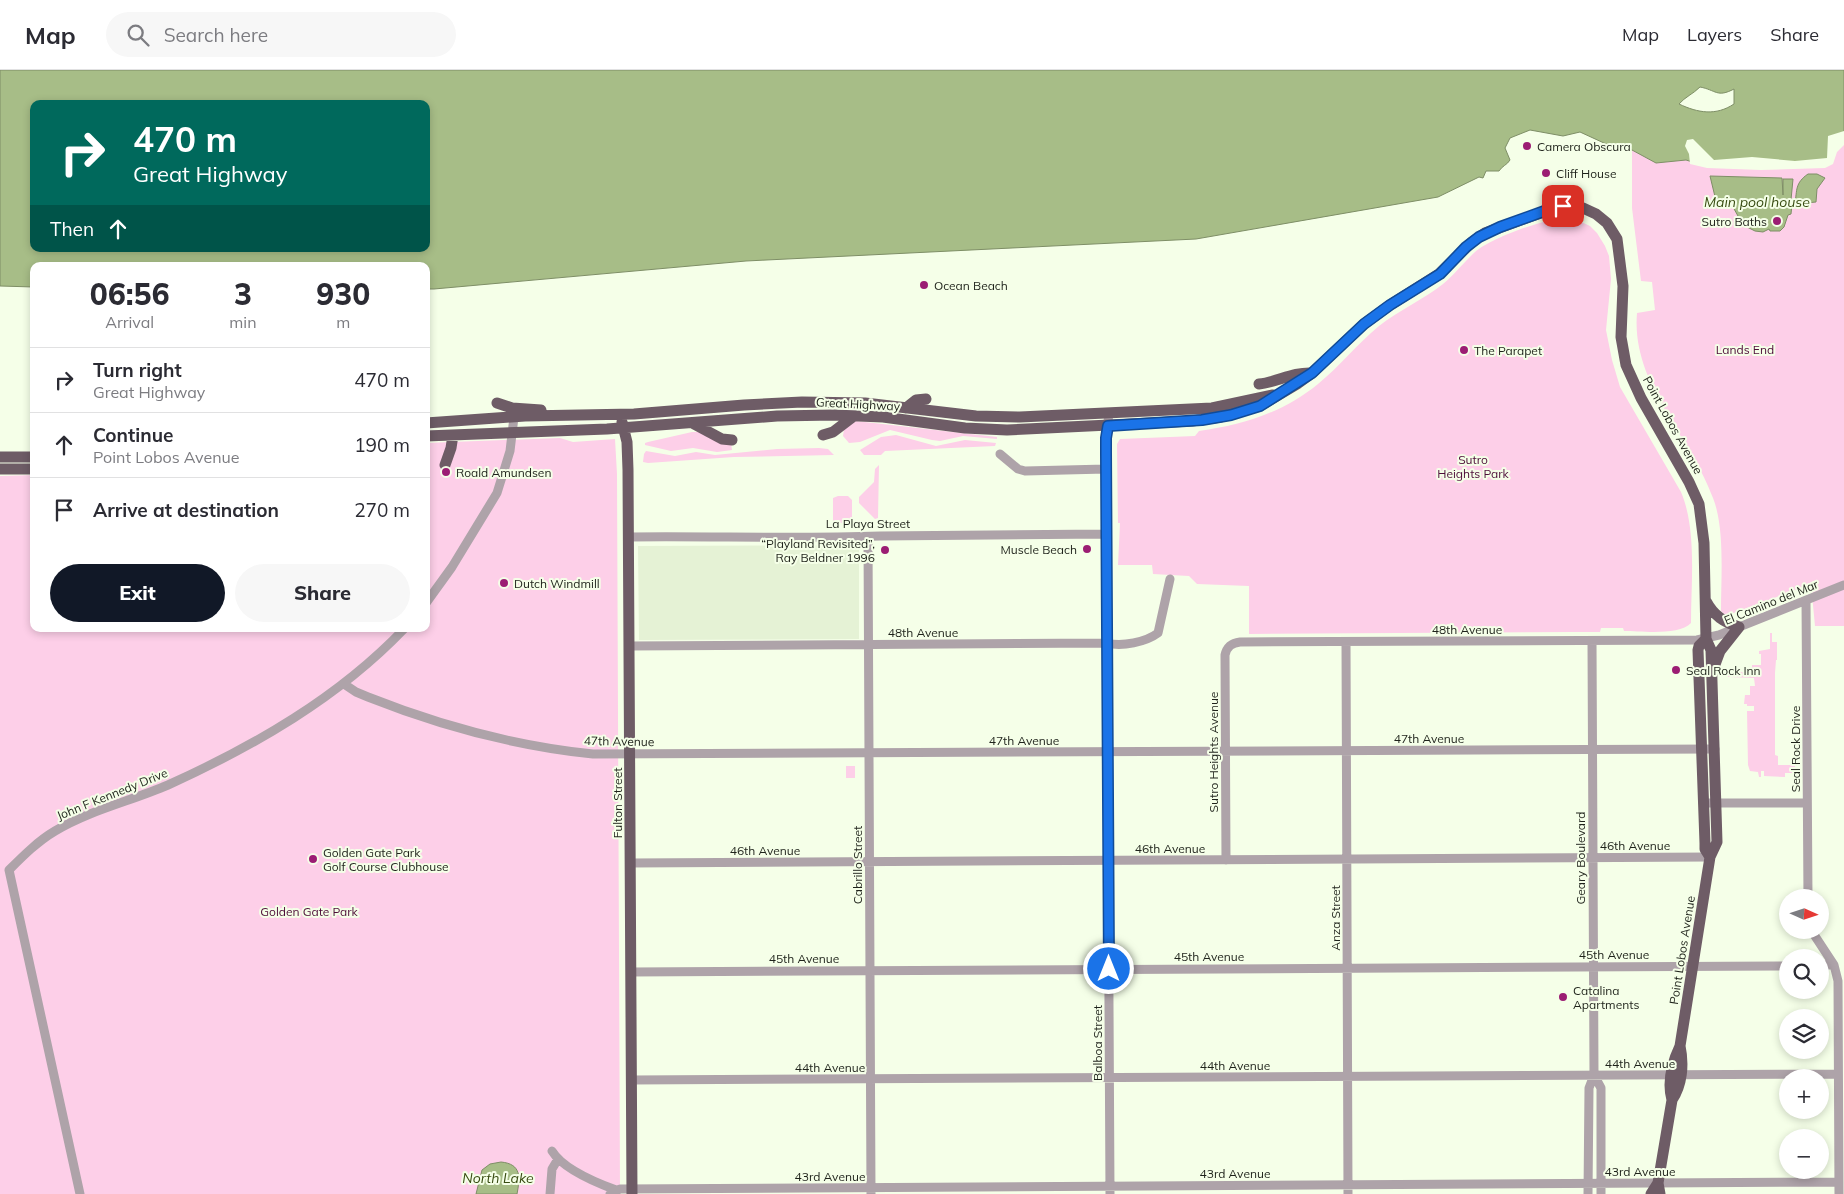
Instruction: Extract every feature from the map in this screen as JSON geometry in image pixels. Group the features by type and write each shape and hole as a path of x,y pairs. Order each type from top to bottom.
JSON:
{"main road":[{"name":"Point Lobos Avenue","path":"1312,373 1364,324 1390,305 1440,274 1466,247 1486,233 1557,207 1577,207 1596,214 1611,228 1618,246 1623,286 1620,337 1626,365 1643,402 1689,482 1698,504 1704,537 1706,639 1711,650 1712,674 1717,842 1710,857 1680,1046 1674,1058 1676,1075 1669,1090 1672,1100 1659,1189 1651,1194"},
{"path":"1258,384 1276,381 1300,372 1312,373"},
{"name":"Great Highway","path":"430,436 624,428 777,416 854,416 993,430 1108,426 1211,419 1260,406 1312,373"},
{"name":"Great Highway","path":"430,422 514,417 634,414 793,402 856,403 1003,417 1212,408 1282,393"},
{"path":"906,408 916,400 926,398"},
{"path":"497,403 512,408 570,415"},
{"name":"Fulton Street","path":"620,413 628,452 632,1192"},
{"path":"823,435 833,432 854,416"},
{"path":"430,423 452,435 451,448 445,465"},
{"path":"692,423 722,439 732,440"},
{"path":"0,457 30,457"},
{"path":"0,467 30,469"},
{"path":"1706,600 1712,612 1724,622 1739,627 1720,652 1712,674"},
{"name":"Point Lobos Avenue","path":"1706,639 1699,646 1698,650 1705,849 1710,857"}],"street":[{"name":"Balboa Street","path":"1109,413 1106,438 1106,534 1110,1190"},
{"path":"430,597 462,552 492,502 501,483 509,456 514,417"},
{"path":"1000,454 1025,471 1106,469"},
{"name":"La Playa Street","path":"629,537 868,537 1106,534"},
{"name":"Cabrillo Street","path":"868,537 871,1191"},
{"name":"48th Avenue","path":"630,646 1107,643 1126,645 1157,635 1170,578"},
{"name":"El Camino del Mar","path":"1706,639 1719,636 1844,585"},
{"name":"Seal Rock Drive","path":"1806,600 1808,889"},
{"name":"John F Kennedy Drive","path":"80,1194 9,870 38,843 56,830 157,790 205,767 282,725 344,684 401,632"},
{"name":"48th Avenue","path":"1230,646 1240,642 1706,639"},
{"name":"Geary Boulevard","path":"1588,1194 1589,1088 1594,1075 1592,641"},
{"name":"Anza Street","path":"1346,642 1348,1190"},
{"name":"Sutro Heights Avenue","path":"1226,860 1225,654 1230,646"},
{"name":"47th Avenue","path":"344,684 356,692 397,709 479,734 560,750 592,754 1715,749"},
{"path":"1703,803 1807,802"},
{"name":"46th Avenue","path":"631,863 1710,857"},
{"path":"1817,939 1834,965 1838,981 1839,1194"},
{"path":"1829,965 1834,965"},
{"name":"45th Avenue","path":"631,972 1779,966"},
{"name":"44th Avenue","path":"632,1080 1838,1074"},
{"name":"Geary Boulevard","path":"1594,1075 1601,1088 1601,1194"},
{"path":"550,1194 555,1155 579,1173 613,1192"},
{"name":"43rd Avenue","path":"613,1192 1348,1190 1588,1184 1659,1189 1839,1182"}],"shaded area":[{"path":"859,545 859,639 639,640 638,546"}],"green space":[{"name":"Lands End","path":"1844,142 1844,626 1815,626 1811,584 1725,615 1721,611 1722,553 1717,510 1703,475 1664,409 1653,386 1643,363 1638,339 1637,313 1655,310 1652,282 1641,281 1632,208 1632,150 1656,163 1686,160 1699,164 1835,151"},
{"name":"Sutro Heights Park","path":"1567,218 1590,226 1605,246 1609,256 1611,279 1606,330 1620,387 1681,492 1686,507 1692,556 1691,623 1678,630 1659,632 1624,631 1623,628 1601,628 1600,632 1249,634 1249,586 1197,584 1189,576 1153,574 1152,565 1118,565 1120,523 1118,523 1117,444 1120,439 1195,436 1199,431 1247,421 1277,410 1318,384 1379,326 1443,284 1475,252 1493,241 1533,225"},
{"path":"856,421 997,437 997,439 963,436 940,441 890,430 860,442 849,443 843,436 844,429"},
{"path":"692,432 700,432 731,443 732,450 717,452 693,448 671,451 645,445 648,442"},
{"path":"896,435 936,446 965,440 996,443 995,446 885,451 881,455 864,455 860,450 881,437"},
{"name":"Golden Gate Park","path":"560,438 573,442 615,439 617,474 620,1194 0,1194 0,476 30,475 30,632 430,632 430,443"},
{"path":"777,449 828,449 834,455 734,457 643,462 646,451 675,456 696,452 715,455"},
{"path":"879,465 878,518 875,519 859,503 859,497 874,482 875,469"},
{"path":"848,496 852,500 852,523 833,523 833,498"},
{"path":"1770,633 1772,633 1772,642 1777,642 1775,755 1778,756 1778,765 1795,765 1795,773 1785,773 1785,777 1764,776 1764,771 1761,771 1761,777 1759,777 1758,772 1750,771 1748,765 1747,711 1754,711 1754,706 1744,704 1745,695 1750,695 1750,686 1755,686 1754,678 1728,677 1727,671 1743,672 1743,668 1761,665 1761,654 1759,654 1759,651 1770,649"},
{"path":"846,766 855,766 855,778 846,778"}],"water":[{"path":"0,70 1844,70 1844,142 1835,151 1831,163 1699,164 1686,160 1656,163 1632,150 1617,149 1580,132 1563,136 1530,130 1510,138 1505,148 1510,160 1499,171 1486,171 1483,178 1479,177 1438,197 1196,239 746,261 434,289 430,289 430,262 30,262 30,287 0,286","holes":["1700,87 1720,93 1734,89 1734,104 1714,112 1700,111 1679,104"]},
{"path":"1808,174 1817,174 1825,178 1817,189 1816,202 1795,204 1799,184"},
{"name":"Main pool house","path":"1710,176 1782,178 1783,195 1783,179 1793,179 1791,200 1781,200 1786,202 1786,204 1792,204 1791,214 1788,215 1784,227 1780,231 1770,231 1769,229 1763,232 1755,231 1743,225 1733,207 1717,205"},
{"name":"North Lake","path":"501,1162 513,1166 518,1173 517,1194 476,1194 482,1170 490,1164"}],"pier":[{"path":"1844,131 1844,145 1837,152 1833,164 1825,168 1761,170 1707,168 1690,164 1689,154 1685,146 1687,140 1693,139 1714,160 1752,157 1795,161 1827,158 1828,136"}],"place":[{"name":"Camera Obscura","path":"1527,146"},
{"name":"Cliff House","path":"1546,173"},
{"name":"Sutro Baths","path":"1777,221"},
{"name":"Ocean Beach","path":"924,285"},
{"name":"The Parapet","path":"1464,350"},
{"name":"Roald Amundsen","path":"446,472"},
{"name":"Muscle Beach","path":"1087,549"},
{"name":"“Playland Revisited”, Ray Beldner 1996","path":"885,550"},
{"name":"Dutch Windmill","path":"504,583"},
{"name":"Seal Rock Inn","path":"1676,670"},
{"name":"Golden Gate Park Golf Course Clubhouse","path":"313,859"},
{"name":"Catalina Apartments","path":"1563,997"}],"route":[{"path":"1109,969 1106,453 1108,426 1211,419 1260,406 1312,373 1364,324 1390,305 1440,274 1466,247 1479,237 1500,227 1563,206"}]}
